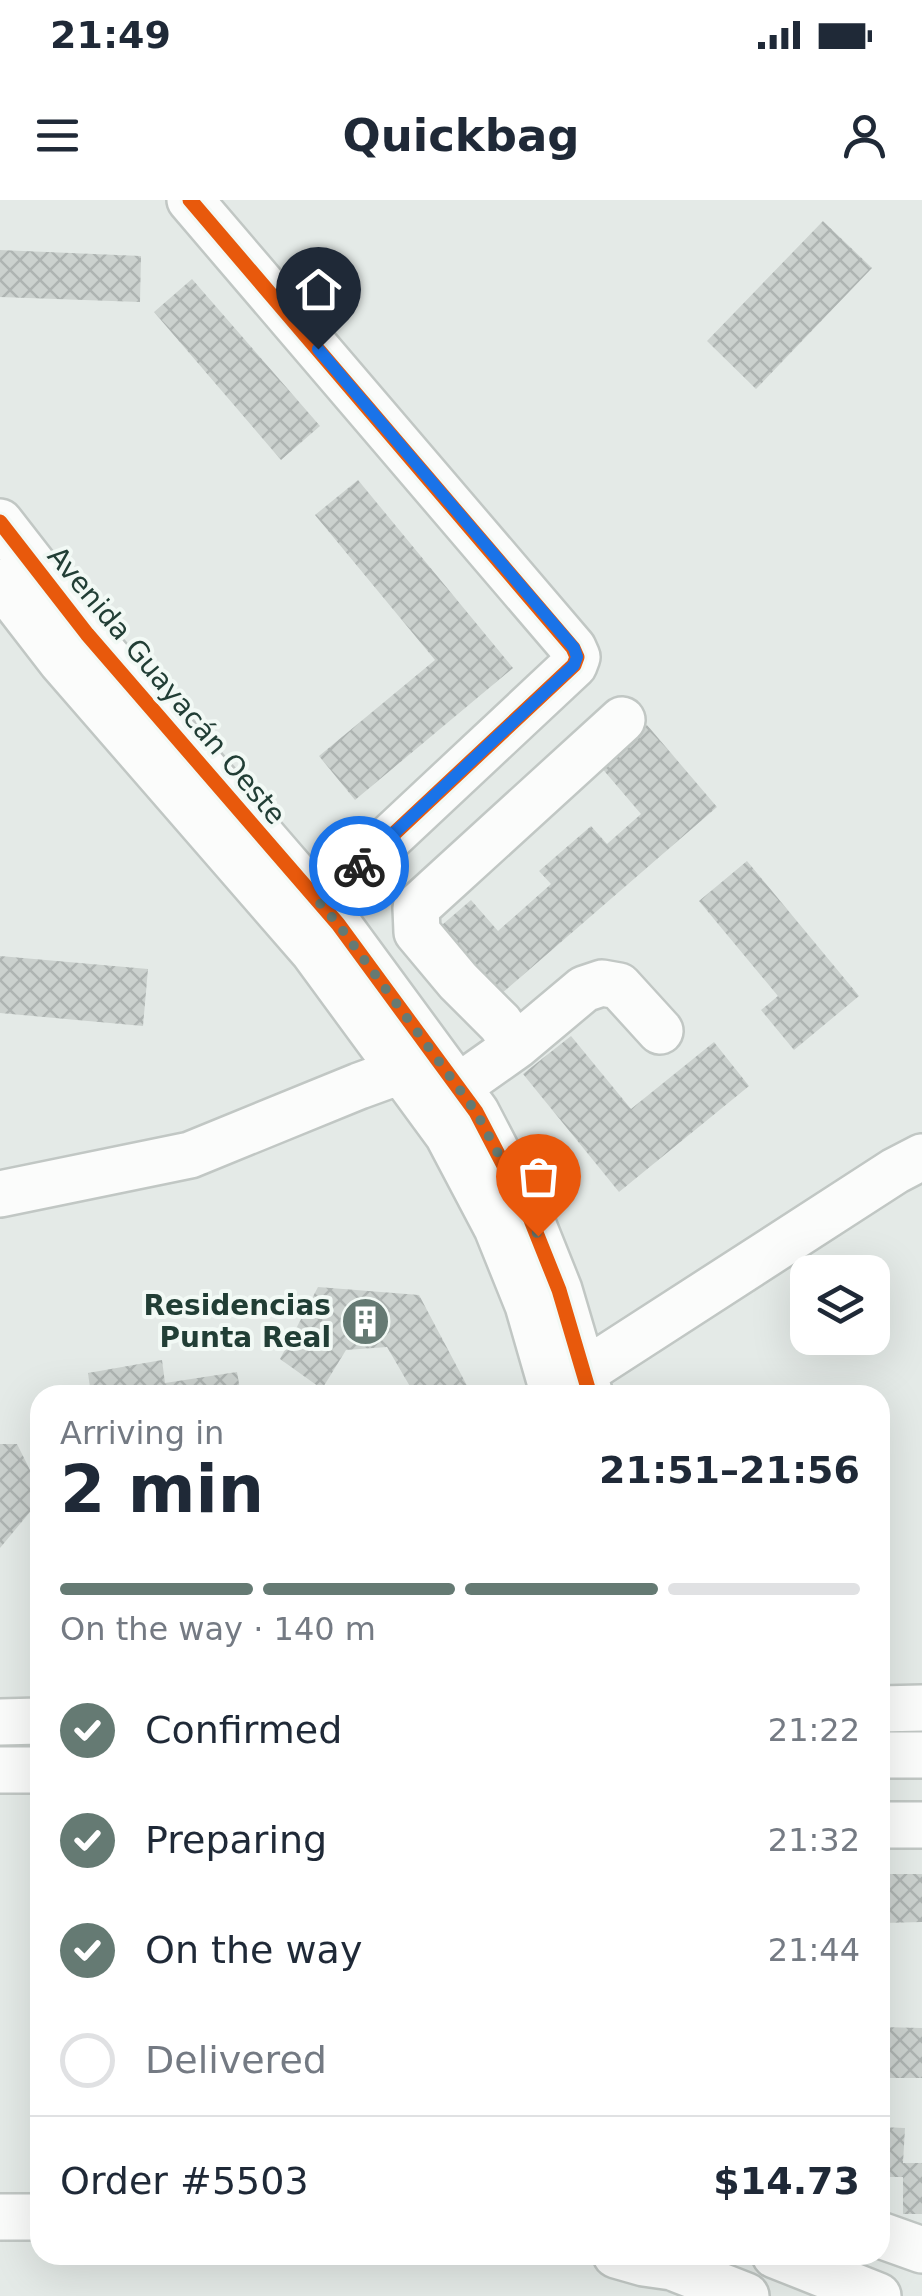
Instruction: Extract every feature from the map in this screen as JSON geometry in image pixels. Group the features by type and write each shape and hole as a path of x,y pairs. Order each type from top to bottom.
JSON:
{"street":[{"path":"190,200 574,648 577,657 574,665 320,904"},
{"name":"Avenida Guayacán Oeste","path":"0,522 87,634 338,924 431,1079 448,1135 497,1228 528,1304 575,1385"},
{"name":"Avenida Guayacán Oeste","path":"0,582 62,661 312,951 431,1079"},
{"path":"516,1046 418,932 416,908 622,720"},
{"path":"0,1194 190,1155 359,1086 431,1079 516,1046 584,989 602,984 619,986 660,1031"},
{"path":"579,1385 896,1171 922,1158"},
{"path":"890,1709 922,1708"},
{"path":"0,1722 30,1721"},
{"path":"890,1755 922,1755"},
{"path":"0,1770 30,1770"},
{"path":"890,1825 922,1825"},
{"path":"0,2217 30,2216"},
{"path":"890,2239 922,2250"},
{"path":"800,2265 878,2296"},
{"path":"630,2270 672,2267 746,2296"}],"building":[{"path":"823,221 872,268 756,389 707,341"},
{"path":"0,250 141,256 140,302 0,297"},
{"path":"192,279 320,426 281,460 154,312"},
{"path":"358,480 513,668 355,800 319,756 435,660 315,515"},
{"path":"647,725 717,807 494,1000 435,931 471,900 498,931 551,884 539,871 591,826 607,844 641,814 600,766"},
{"path":"747,861 859,996 794,1050 761,1010 778,996 699,901"},
{"path":"0,956 148,969 143,1026 0,1013"},
{"path":"571,1036 631,1109 714,1042 749,1086 619,1192 523,1074"},
{"name":"Residencias Punta Real","path":"318,1287 419,1295 467,1385 409,1385 387,1347 346,1350 324,1385 316,1385 280,1359"},
{"path":"162,1360 165,1383 237,1372 239,1385 90,1385 88,1373"},
{"path":"0,1444 17,1444 30,1470 30,1512 0,1548"},
{"path":"890,1874 922,1874 922,1922 890,1923"},
{"path":"890,2027 922,2028 922,2078 890,2078"},
{"path":"890,2127 905,2128 903,2163 922,2163 922,2214 903,2214 903,2177 890,2177"}],"cycle path":[{"path":"190,200 577,657 574,665 320,903"},
{"path":"0,522 87,634 338,924 476,1112 527,1210 559,1290 587,1385"}],"way so far":[{"path":"359,866 320,904 476,1112 538,1236"}],"place":[{"name":"Residencias Punta Real","path":"366,1321"}],"route":[{"path":"318,349 574,648 577,657 574,665 359,866"}]}
